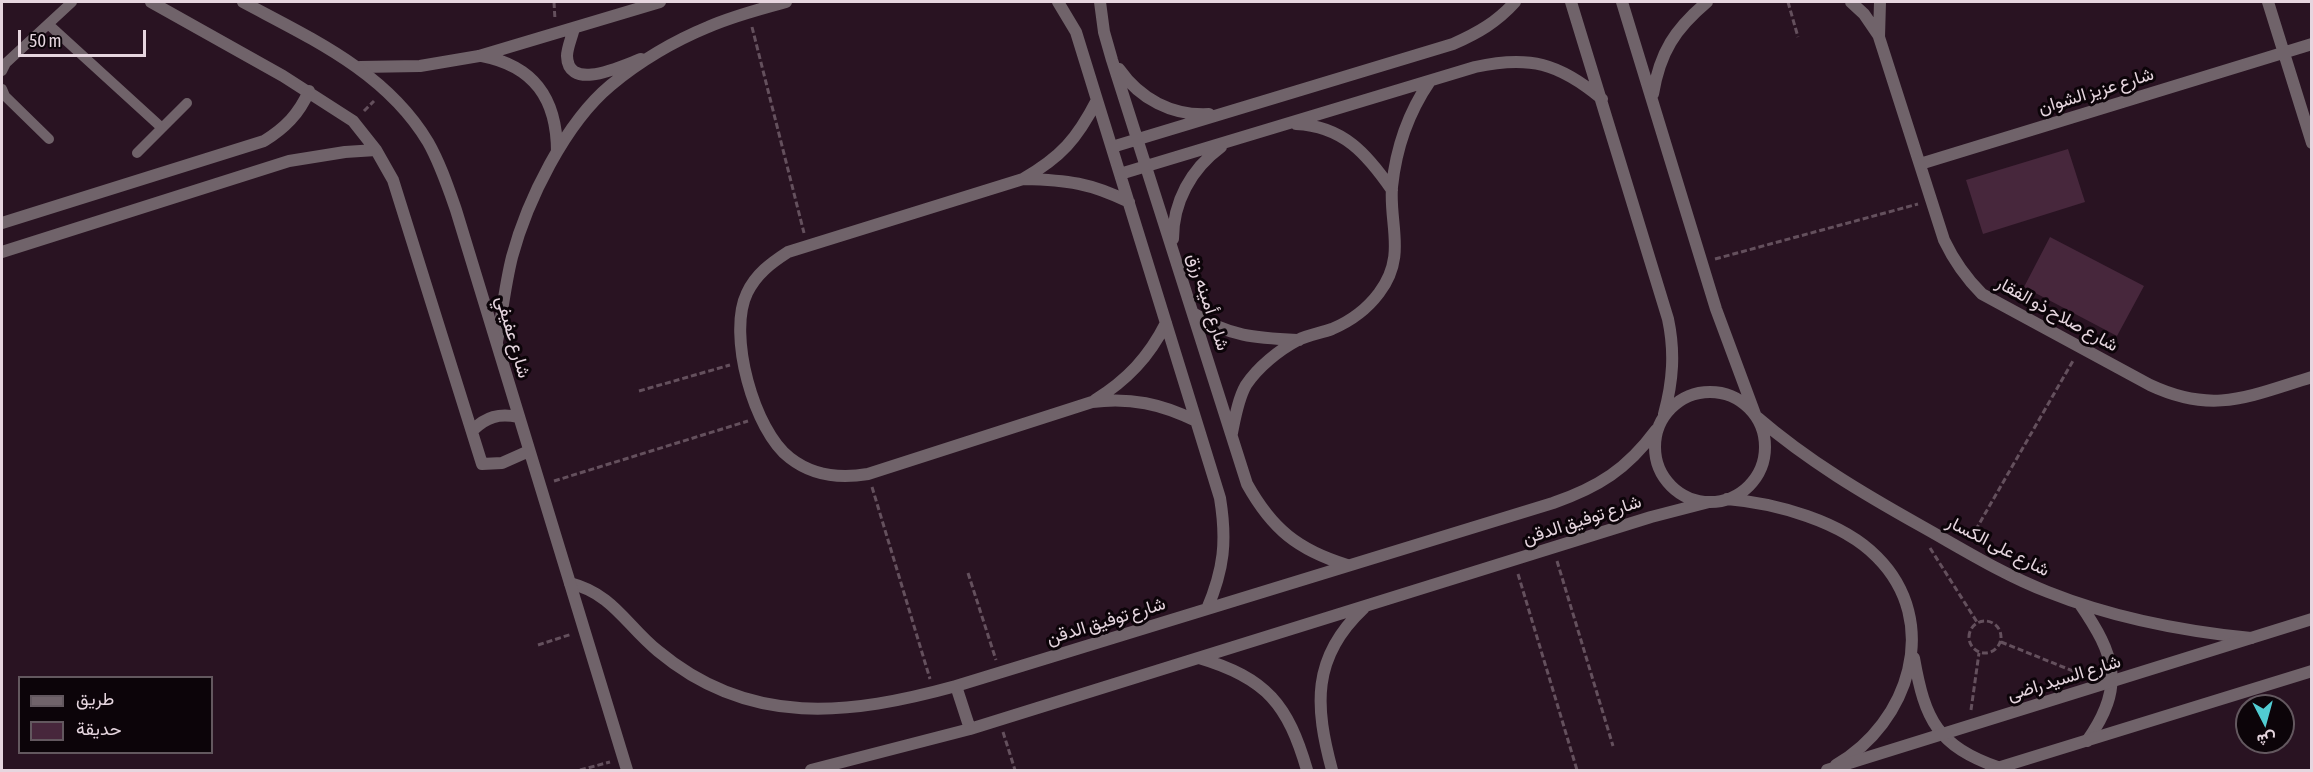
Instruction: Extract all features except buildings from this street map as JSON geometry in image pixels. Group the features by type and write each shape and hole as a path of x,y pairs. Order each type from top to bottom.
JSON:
{"street":[{"path":"151,2 309,91 353,121 376,150 393,180 483,464 512,460 529,450"},
{"name":"شارع عفيفي","path":"243,2 360,68 386,89 410,115 443,174 497,342 627,771"},
{"path":"360,68 420,66 479,56 660,2"},
{"path":"574,28 567,56 569,65 583,75 592,76 656,53 708,27 786,2"},
{"path":"1058,2 1076,32 1220,498 1225,526 1222,564 1218,583 1207,609"},
{"name":"شارع أمينه رزق","path":"1100,2 1104,32 1112,60 1247,484 1260,507 1277,528 1298,545 1321,557 1347,565"},
{"path":"1112,147 1453,44 1479,33 1502,17 1515,2"},
{"path":"1571,2 1602,99 1673,342 1674,367 1671,391 1656,430 1654,447 1656,464 1664,479 1677,491 1692,499 1709,502 1726,500 1765,504 1793,511 1860,543 1877,557 1901,591 1908,611 1913,651 1924,703 1932,721 1959,750 1995,769 2312,671"},
{"path":"1622,2 1725,336 1764,432 1765,449 1762,465 1754,480 1742,492 1726,500"},
{"path":"1652,99 1657,70 1668,44 1685,21 1707,2"},
{"name":"شارع صلاح ذو الفقار","path":"1851,2 1864,14 1879,37 1944,240 1966,278 1991,299 2150,385 2190,400 2211,402 2232,400 2312,377"},
{"name":"شارع صلاح ذو الفقار","path":"1879,37 1880,2"},
{"path":"2268,2 2312,142"},
{"name":"شارع عزيز الشوان","path":"1920,164 2312,44"},
{"path":"497,342 511,259 522,224 557,153 586,110 610,86 656,53"},
{"path":"479,56 502,60 523,71 539,87 551,107 557,130 557,153"},
{"path":"1112,60 1128,82 1149,99 1174,111 1200,114 1225,113"},
{"path":"1120,174 1502,61 1529,62 1556,69 1581,81 1602,99"},
{"path":"1231,435 1246,385 1263,366 1299,340 1333,328 1361,313 1380,292 1393,266 1396,235 1392,190 1396,158 1415,102 1430,81"},
{"path":"2,224 264,141 276,134 291,120 309,91"},
{"path":"1097,100 1085,124 1068,146 1048,164 1023,179 807,246 789,252 771,263 757,277 747,294 741,313 739,333 743,362 761,417 775,442 789,458 807,469 826,476 847,477 868,474 1092,402 1113,399 1135,400 1156,404 1196,421"},
{"path":"1285,124 1310,125 1335,133 1350,142 1358,147 1375,166 1392,190"},
{"path":"1173,253 1173,226 1179,200 1187,184 1209,156 1231,140"},
{"path":"2,252 289,161 345,152 376,150"},
{"path":"1023,179 1054,179 1080,183 1106,190 1129,202"},
{"path":"1193,314 1209,324 1246,336 1299,340"},
{"path":"1092,402 1128,376 1156,342 1166,323"},
{"path":"1664,414 1677,402 1692,394 1710,391 1727,394 1743,402 1756,416"},
{"path":"473,430 480,423 498,415 518,417"},
{"name":"شارع على الكسار","path":"1756,416 1807,458 1834,476 2024,582 2080,604 2122,617 2165,626 2252,638"},
{"name":"شارع توفيق الدقن","path":"570,583 588,588 604,597 657,651 688,673 723,690 760,702 797,709 833,710 872,706 934,692 1000,673 1578,494 1601,483 1622,468 1641,450 1656,430"},
{"name":"شارع توفيق الدقن","path":"811,771 970,729 1651,517 1709,502"},
{"path":"2080,604 2105,643 2111,663 2108,704 2100,723 2087,741"},
{"path":"1332,771 1321,719 1319,692 1324,667 1338,637 1348,623 1366,606"},
{"name":"شارع السيد راضى","path":"1826,771 2312,619"},
{"path":"1826,771 1852,756 1875,735 1893,710 1906,681 1913,651"},
{"path":"1198,657 1245,676 1280,706 1299,742 1307,771"},
{"path":"956,686 970,729"}],"lane":[{"path":"2,71 6,63 72,2"},
{"path":"48,24 162,128"},
{"path":"2,89 5,96 49,139"},
{"path":"137,153 187,104"}],"path":[{"path":"1788,2 1798,37"},
{"path":"749,13 807,246"},
{"path":"353,121 386,89"},
{"path":"1702,262 1932,201"},
{"path":"1964,549 2080,348"},
{"path":"639,391 743,362"},
{"path":"541,485 761,417"},
{"path":"868,474 934,692"},
{"path":"1914,522 1977,622"},
{"path":"1552,548 1613,746"},
{"path":"1513,560 1576,771"},
{"path":"968,573 1000,673"},
{"path":"1990,621 1996,624 2001,642 1992,652 1979,653 1970,644 1968,638 1972,626 1977,622 1990,621"},
{"path":"538,645 585,630"},
{"path":"2001,642 2109,683"},
{"path":"1969,727 1979,653"},
{"path":"999,720 1014,771"},
{"path":"580,771 623,758"}],"green space":[{"path":"2068,149 2085,202 1983,234 1966,180"},
{"path":"2050,237 2144,286 2117,336 2024,287"}]}
